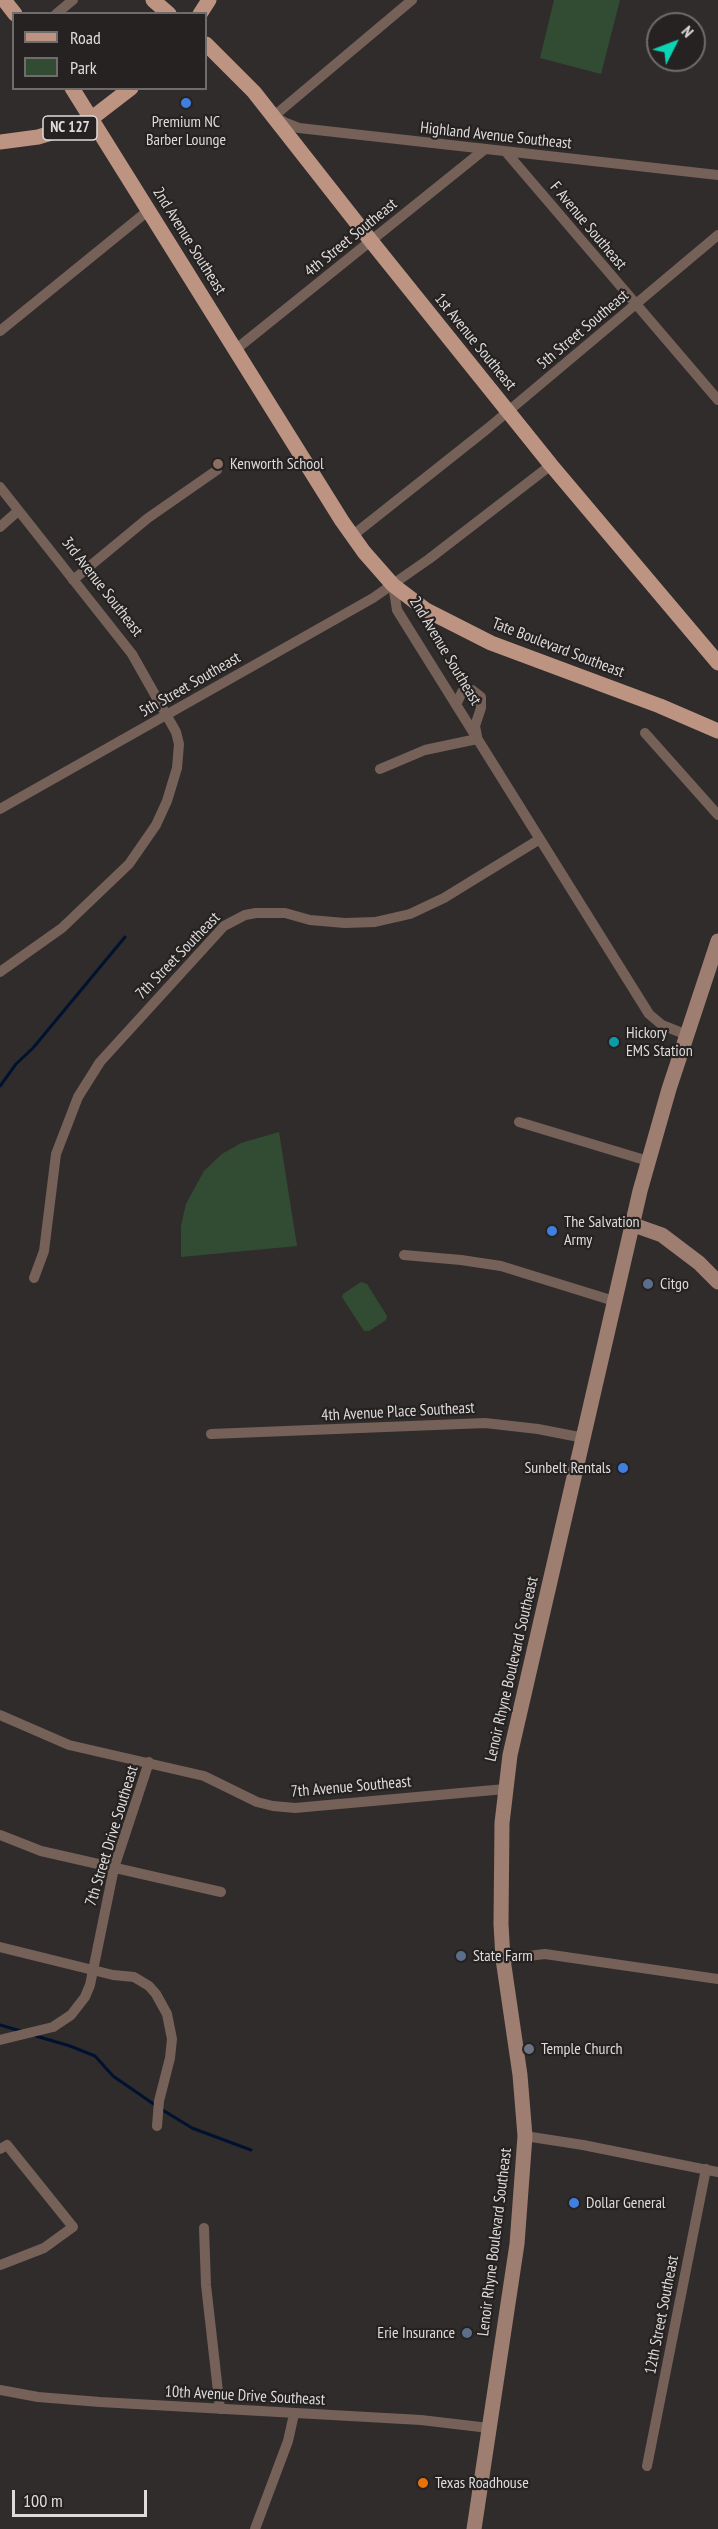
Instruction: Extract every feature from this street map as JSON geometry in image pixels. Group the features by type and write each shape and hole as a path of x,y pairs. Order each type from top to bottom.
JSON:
{"main road":[{"path":"4,0 13,12"},
{"path":"153,0 168,12"},
{"name":"1st Avenue Southeast","path":"207,45 229,64 274,116 508,411 718,663"},
{"name":"2nd Avenue Southeast","path":"73,90 352,536 393,585"},
{"name":"NC 127","path":"0,142 38,137 92,118 127,90"},
{"name":"Tate Boulevard Southeast","path":"393,585 426,610 481,639 660,706 718,731"},
{"name":"Lenoir Rhyne Boulevard Southeast","path":"474,2529 517,2244 525,2136 520,2074 503,1959 501,1857 506,1789 516,1721 648,1161 718,941"},
{"path":"632,1224 662,1235 699,1263 718,1282"}],"street":[{"path":"58,12 73,0"},
{"path":"274,116 412,0"},
{"name":"Highland Avenue Southeast","path":"274,116 299,128 718,176"},
{"name":"4th Street Southeast","path":"235,350 485,149"},
{"name":"F Avenue Southeast","path":"507,152 718,400"},
{"path":"0,331 149,210"},
{"name":"5th Street Southeast","path":"352,536 508,411 718,235"},
{"name":"5th Street Southeast","path":"0,809 167,716 393,585 552,465"},
{"path":"73,580 148,518 217,470"},
{"name":"3rd Avenue Southeast","path":"0,487 132,654 176,732 179,744 177,768 167,801 144,845 129,864 85,908 38,947 0,972"},
{"path":"0,527 18,511"},
{"name":"2nd Avenue Southeast","path":"393,585 397,610 649,1014 662,1025 687,1035"},
{"path":"380,769 425,750 477,739 476,726 481,708 481,697 472,690 462,692 456,705"},
{"path":"645,733 718,815"},
{"name":"7th Street Southeast","path":"34,1278 44,1251 56,1154 78,1097 100,1062 224,926 256,912 285,913 310,920 345,923 375,922 410,914 444,898 540,838"},
{"path":"519,1122 648,1161"},
{"path":"404,1255 501,1266 614,1302"},
{"name":"4th Avenue Place Southeast","path":"211,1434 485,1423 538,1429 584,1438"},
{"name":"7th Avenue Southeast","path":"0,1715 69,1745 204,1776 257,1802 284,1808 506,1789"},
{"name":"7th Street Drive Southeast","path":"0,2040 45,2030 64,2021 85,1997 93,1971 114,1868 149,1762"},
{"path":"0,1835 41,1851 222,1892"},
{"path":"0,1947 75,1964 93,1971 140,1980 156,1994 167,2014 171,2029 172,2049 159,2101 157,2126"},
{"path":"503,1959 531,1954 559,1956 718,1979"},
{"path":"525,2136 718,2172"},
{"path":"0,2149 7,2145 56,2203 73,2227 44,2248 0,2265"},
{"name":"12th Street Southeast","path":"647,2466 706,2169"},
{"path":"204,2228 206,2285 220,2409"},
{"name":"10th Avenue Drive Southeast","path":"0,2390 79,2401 421,2420 489,2428"},
{"path":"255,2529 288,2441 294,2414"}],"green space":[{"path":"554,0 620,0 601,74 540,58"},
{"path":"279,1132 297,1246 181,1257 181,1226 186,1204 204,1171 222,1154 241,1143"},
{"path":"361,1282 367,1284 387,1316 386,1320 369,1331 364,1331 342,1297"}],"waterway":[{"path":"0,1086 16,1064 33,1048 125,937"},
{"path":"0,2025 21,2031"},
{"path":"36,2036 95,2056 113,2076 155,2105"},
{"path":"161,2109 192,2128 251,2150"}],"place":[{"name":"Premium NC Barber Lounge","path":"186,103"},
{"name":"Kenworth School","path":"218,464"},
{"name":"Hickory EMS Station","path":"614,1042"},
{"name":"The Salvation Army","path":"552,1231"},
{"name":"Citgo","path":"648,1284"},
{"name":"Sunbelt Rentals","path":"623,1468"},
{"name":"State Farm","path":"461,1956"},
{"name":"Temple Church","path":"529,2049"},
{"name":"Dollar General","path":"574,2203"},
{"name":"Erie Insurance","path":"467,2333"},
{"name":"Texas Roadhouse","path":"423,2483"}]}
